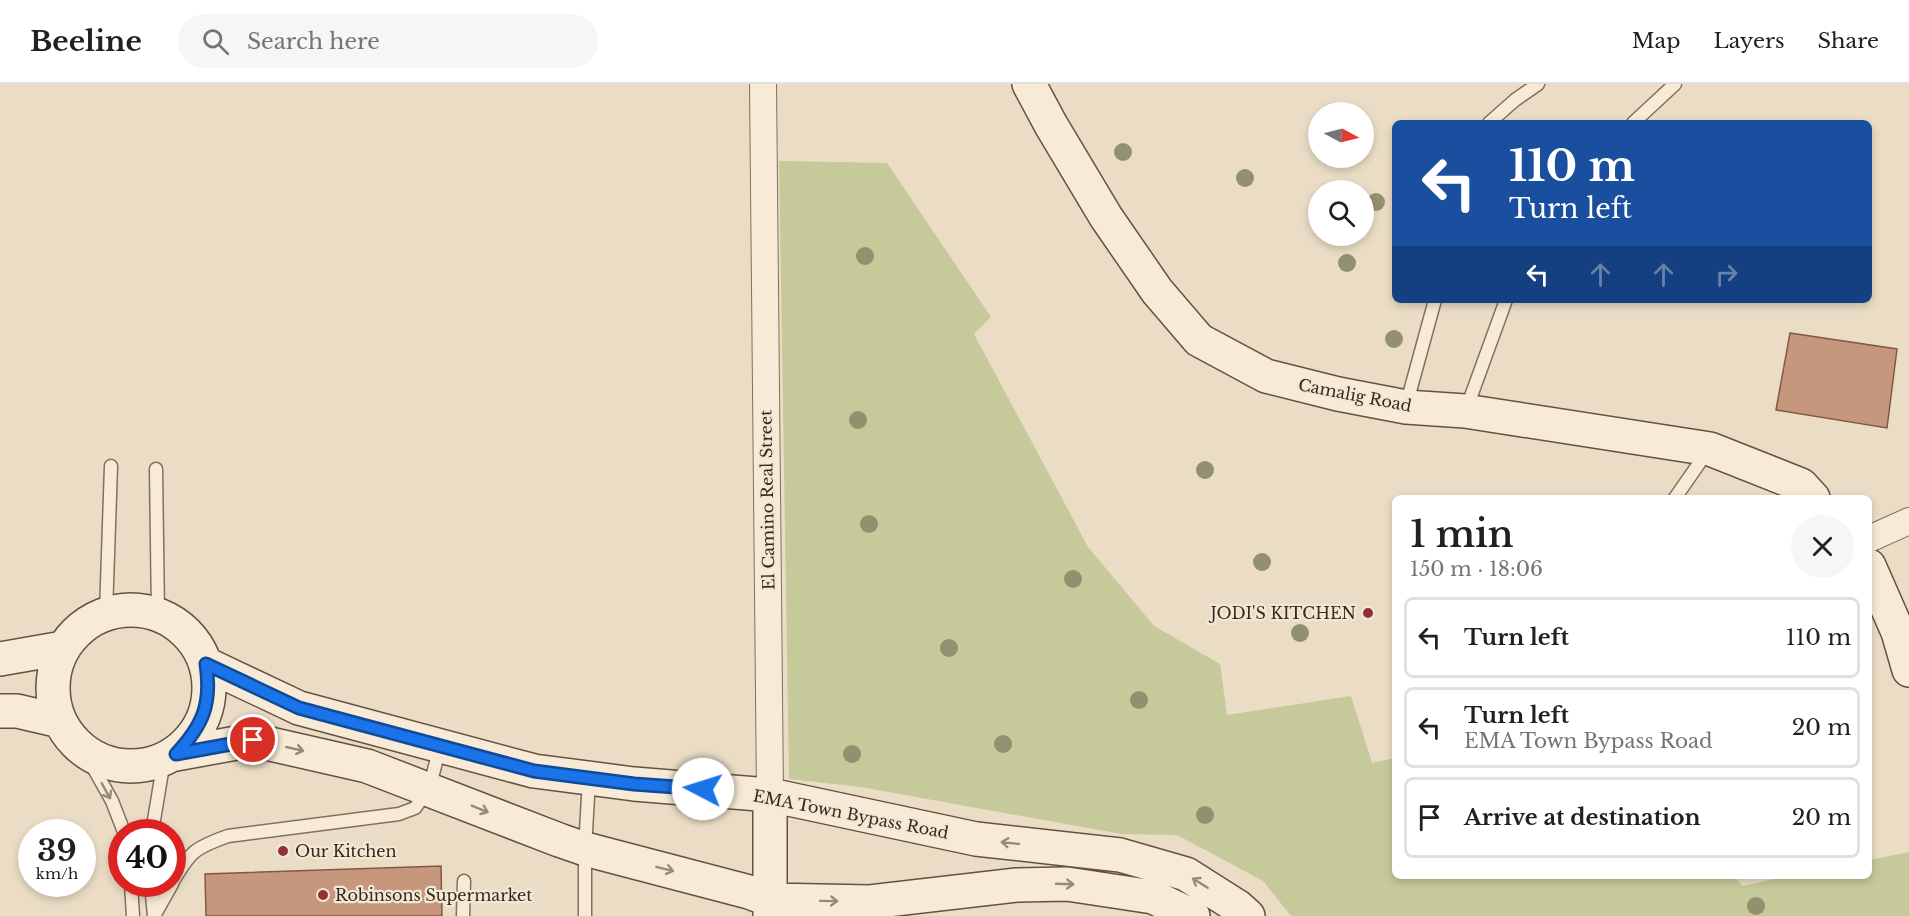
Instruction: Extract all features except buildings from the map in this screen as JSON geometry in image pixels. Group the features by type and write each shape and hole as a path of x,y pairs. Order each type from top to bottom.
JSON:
{"street":[{"name":"El Camino Real Street","path":"763,84 770,908"},
{"name":"Camalig Road","path":"1029,84 1106,218 1157,291 1199,340 1266,376 1338,394 1406,406 1465,411 1710,449 1801,485 1810,495"},
{"path":"1872,538 1909,520"},
{"path":"1872,572 1904,631 1909,670"},
{"path":"170,757 192,736 202,719 208,700 209,682 206,664 198,648 188,634 174,622 141,609 123,609 106,613 89,621 74,633 63,648 52,684 54,703 60,721 70,737 84,751 102,761 121,766 141,765 253,740 367,765 585,849 749,892 770,908 870,902 1017,885 1067,884 1153,897 1193,916"},
{"path":"0,659 63,648"},
{"name":"EMA Town Bypass Road","path":"206,664 299,708 534,771 634,784 770,795 976,839 1120,855 1186,874 1238,907 1248,916"},
{"path":"0,711 18,711 60,721"}],"lane":[{"path":"1492,120 1538,84"},
{"path":"1636,120 1675,84"},
{"path":"1406,406 1433,303"},
{"path":"1465,411 1505,303"},
{"path":"1677,495 1710,449"},
{"path":"106,613 111,466"},
{"path":"156,469 158,614"},
{"path":"186,858 205,845 228,836 399,814 415,807 429,789 441,746"},
{"path":"84,751 112,801 119,819"},
{"path":"155,819 170,757"},
{"path":"585,916 585,849 589,778"},
{"path":"464,881 464,916"},
{"path":"132,897 133,916"},
{"path":"152,897 154,916"},
{"path":"154,916 164,897"}],"green space":[{"path":"779,161 887,163 991,317 974,334 1088,547 1154,626 1220,664 1227,715 1351,696 1372,763 1392,759 1392,879 1736,879 1742,886 1776,879 1872,879 1872,859 1909,852 1909,916 1291,916 1263,881 1177,835 1121,834 861,787 789,779"}],"place":[{"name":"JODI'S KITCHEN","path":"1368,613"},
{"name":"Our Kitchen","path":"283,851"},
{"name":"Robinsons Supermarket","path":"323,895"}],"route":[{"path":"253,740 176,754 192,736 202,719 208,700 209,682 206,664 299,708 534,771 634,784 703,789"}]}
